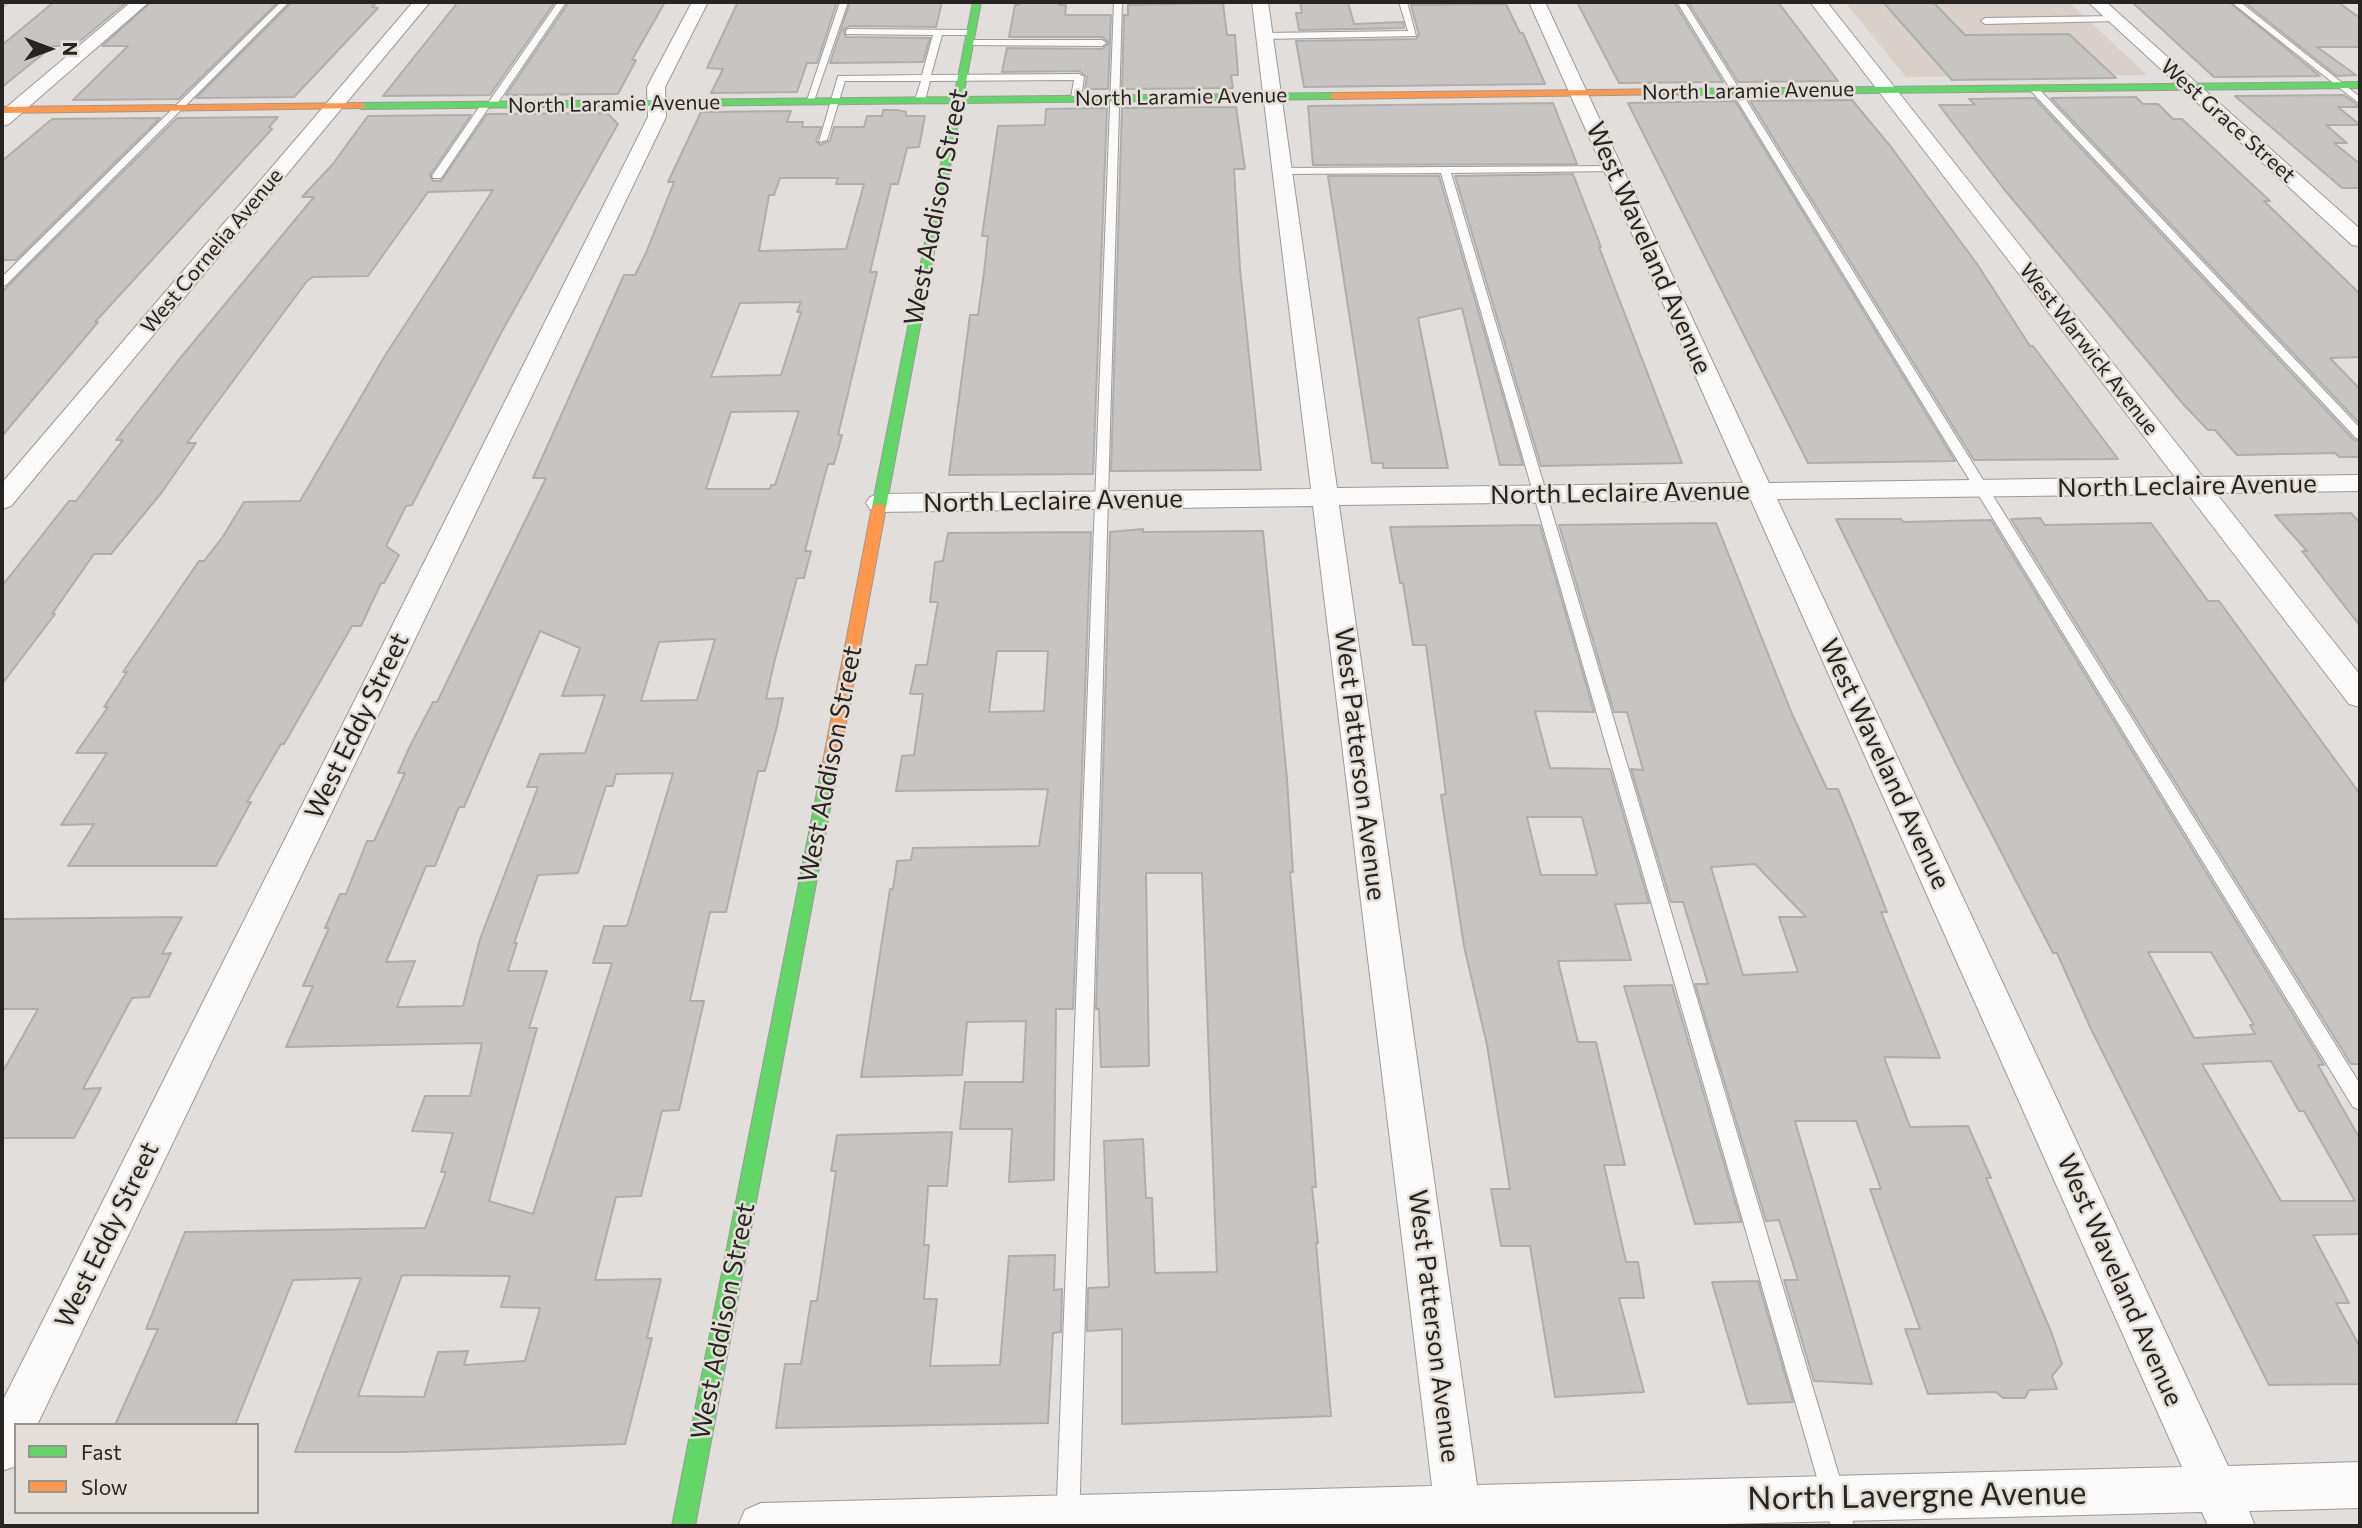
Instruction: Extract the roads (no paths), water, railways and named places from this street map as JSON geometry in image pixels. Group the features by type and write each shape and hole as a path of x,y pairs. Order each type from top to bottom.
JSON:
{"street":[{"path":"5,113 141,2"},
{"name":"West Cornelia Avenue","path":"2,500 422,2"},
{"name":"West Eddy Street","path":"15,1423 657,117 656,87 700,2"},
{"name":"West Addison Street","path":"683,1526 977,2"},
{"name":"West Patterson Avenue","path":"1260,2 1459,1517"},
{"name":"West Waveland Avenue","path":"1537,2 2223,1507"},
{"name":"West Warwick Avenue","path":"1818,2 2360,696"},
{"name":"West Grace Street","path":"2096,2 2360,240"},
{"name":"North Laramie Avenue","path":"5,113 177,108 2360,85"},
{"name":"North Leclaire Avenue","path":"879,503 2360,483"},
{"name":"West Eddy Street","path":"2,1449 14,1425"},
{"name":"North Lavergne Avenue","path":"761,1526 2223,1507 2360,1485"}],"lane":[{"path":"2,283 285,2"},
{"path":"437,176 562,2"},
{"path":"809,101 844,2"},
{"path":"1067,1522 1118,2"},
{"path":"1265,36 1413,34 1403,2"},
{"path":"1681,2 2360,1101"},
{"path":"2235,2 2360,101"},
{"path":"1985,21 2115,19"},
{"path":"849,32 938,32 969,38 1102,43"},
{"path":"920,100 938,32"},
{"path":"822,141 841,78 1079,77 1076,99"},
{"path":"2034,88 2360,435"},
{"path":"1283,171 1613,169"},
{"path":"1445,170 1839,1512"}]}
